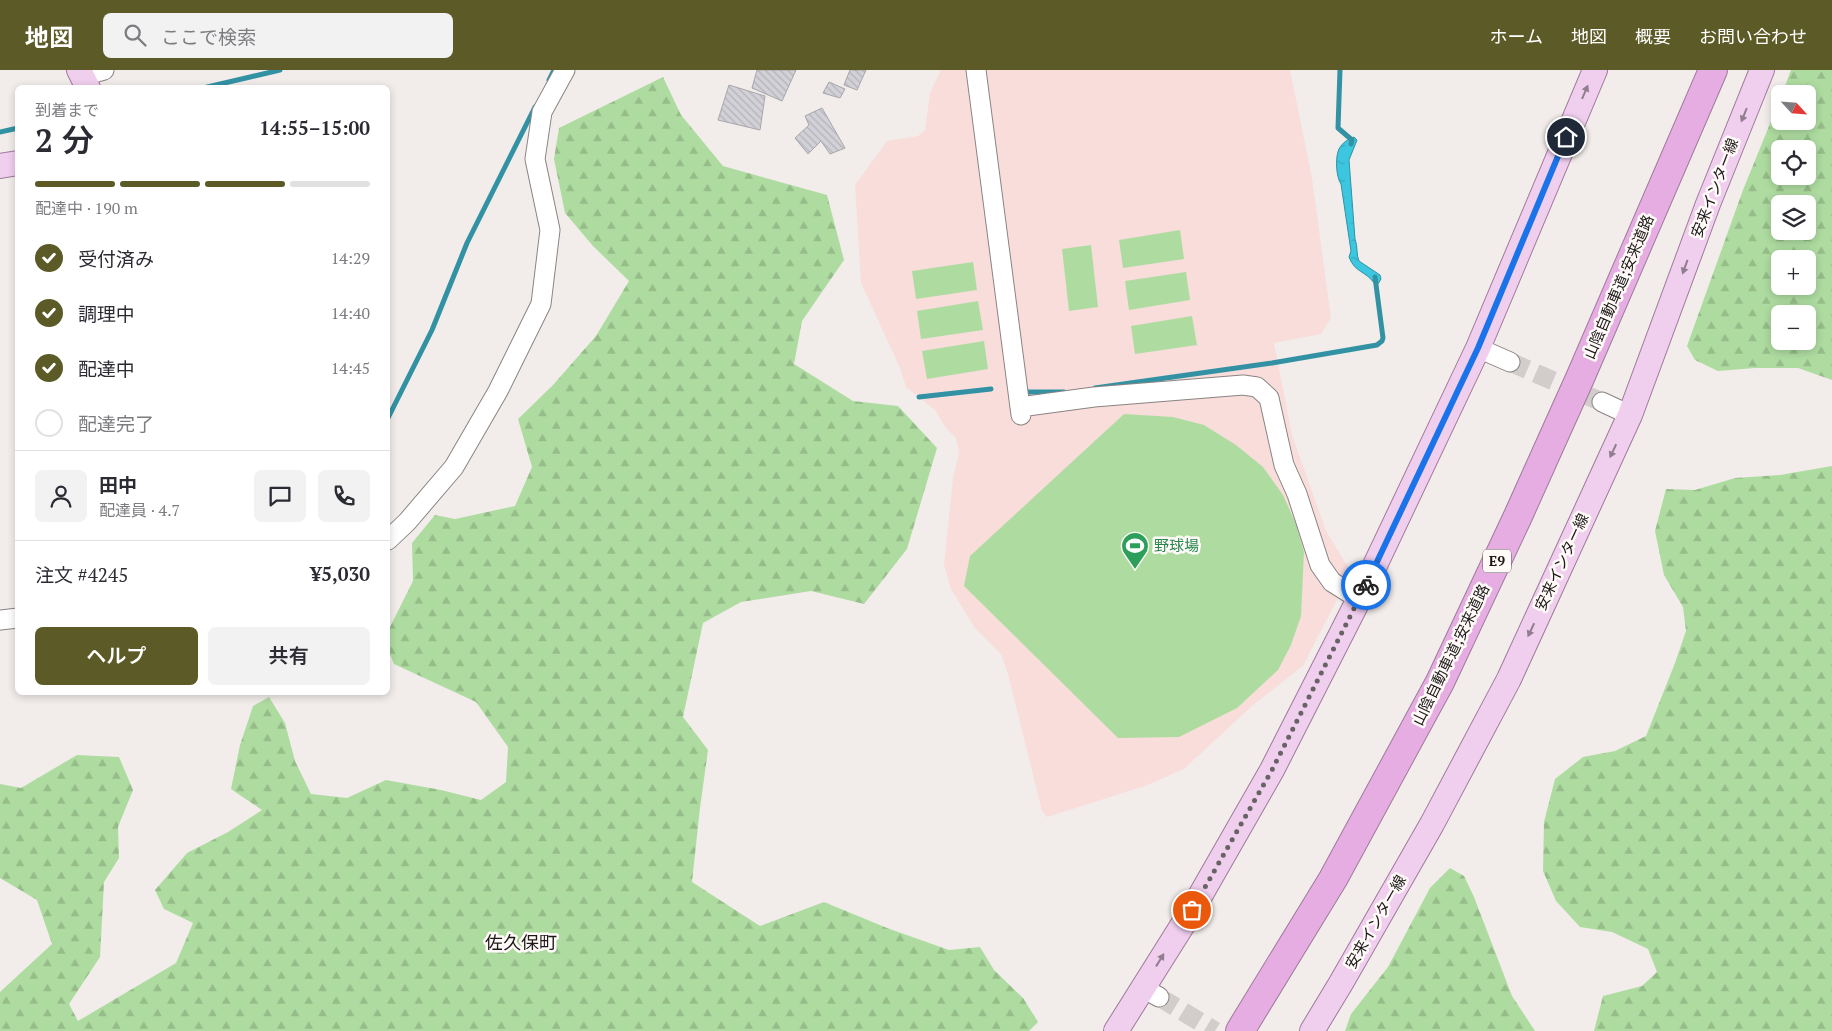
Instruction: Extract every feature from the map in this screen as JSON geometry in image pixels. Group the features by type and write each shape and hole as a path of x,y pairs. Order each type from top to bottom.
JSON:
{"highway":[{"name":"山陰自動車道;安来道路","path":"1230,1031 1320,884 1376,782 1452,633 1575,365 1642,206 1703,70"},
{"name":"山陰自動車道;安来道路","path":"1240,1031 1333,879 1440,682 1557,430 1713,70"}],"main road":[{"path":"1116,1031 1151,992 1192,910 1272,770 1359,599 1478,348 1595,70"},
{"name":"安来インター線","path":"1312,1031 1432,824 1509,679 1630,415 1708,204 1762,70"},
{"path":"0,166 15,163"}],"street":[{"path":"390,538 407,522 454,466 498,391 542,304 550,230 535,159 542,112 565,70"},
{"path":"976,70 1020,411 1094,397 1243,385 1257,387 1269,398 1284,465 1297,494 1320,565 1332,582 1359,599"},
{"path":"1478,348 1510,362"},
{"path":"1602,402 1630,415"},
{"path":"0,620 15,618"}],"shaded area":[{"path":"941,70 1290,70 1312,178 1331,318 1321,334 1274,343 1292,435 1326,531 1351,572 1303,666 1253,705 1184,769 1145,786 1047,817 1042,811 1008,674 1001,654 974,627 951,589 944,565 953,478 959,453 956,438 945,427 935,410 906,387 900,368 861,283 855,185 887,141 918,136 925,130 930,93"}],"green space":[{"path":"1791,70 1832,70 1832,380 1798,368 1755,368 1718,371 1695,360 1687,346 1743,190 1771,121 1771,130 1816,130 1816,85 1785,85"},
{"path":"663,77 681,115 723,166 827,195 844,260 802,321 794,364 853,401 898,406 937,448 907,549 864,604 811,591 741,602 703,623 683,717 708,750 692,882 760,926 824,902 887,928 949,950 980,947 994,970 1023,998 1038,1022 1029,1031 0,1031 0,992 52,944 37,900 0,878 0,784 21,788 77,755 119,757 133,790 118,827 119,858 104,882 100,957 69,1004 78,1021 176,963 193,923 164,909 155,890 187,853 228,832 262,810 231,789 240,745 253,706 269,697 285,723 295,761 311,794 347,798 386,780 441,790 481,800 506,782 508,747 476,702 394,664 390,654 390,627 413,581 412,543 435,515 455,519 515,506 532,467 518,419 553,385 596,336 629,281 593,246 565,213 554,159 559,128"},
{"path":"1180,230 1184,259 1123,268 1119,240"},
{"path":"1091,245 1098,307 1069,311 1062,249"},
{"path":"973,262 977,290 916,299 912,271"},
{"path":"1186,272 1190,300 1129,310 1125,281"},
{"path":"978,301 983,330 921,339 917,311"},
{"path":"1192,316 1197,345 1135,354 1131,326"},
{"path":"984,341 988,369 927,379 922,351"},
{"name":"野球場","path":"1124,414 1173,417 1204,425 1236,445 1263,467 1283,495 1296,524 1304,552 1301,616 1291,645 1278,670 1237,708 1179,737 1118,738 964,586 970,556"},
{"path":"1832,466 1832,1031 1594,1031 1603,996 1642,986 1657,972 1648,949 1612,932 1580,927 1556,901 1543,871 1544,822 1555,779 1583,757 1615,751 1646,736 1675,663 1686,631 1683,607 1664,575 1655,531 1666,489 1695,490 1735,478 1780,475"},
{"path":"1450,868 1464,876 1512,996 1535,1031 1345,1031 1351,1014 1388,967 1430,888"}],"water":[{"path":"1354,137 1357,140 1349,160 1355,239 1359,261 1380,275 1381,279 1378,284 1374,283 1368,276 1357,269 1349,257 1351,251 1341,184 1337,172 1337,162 1340,147"}],"building":[{"path":"757,70 796,70 782,101 752,88"},
{"path":"850,70 866,70 857,90 844,85"},
{"path":"829,82 845,89 840,98 823,93"},
{"path":"729,85 765,96 760,130 718,120"},
{"path":"822,108 845,148 830,154 821,141 808,154 795,138 809,125 805,116"}],"waterway":[{"path":"216,85 280,70"},
{"path":"549,80 554,70"},
{"path":"1340,70 1338,128 1352,140 1351,144"},
{"path":"390,414 432,330 467,243 535,107"},
{"path":"0,132 15,129"},
{"path":"1095,388 1272,363 1377,345 1383,338 1375,277"},
{"path":"919,397 991,389"},
{"path":"1027,392 1064,392"}],"tunnel":[{"path":"1510,362 1602,402"},
{"path":"1159,997 1215,1031"}],"way so far":[{"path":"1192,910 1272,770 1366,585"}],"place":[{"name":"野球場","path":"1135,570"}],"district":[{"name":"佐久保町","path":"521,943"}],"route":[{"path":"1366,585 1478,348 1566,137"}]}
